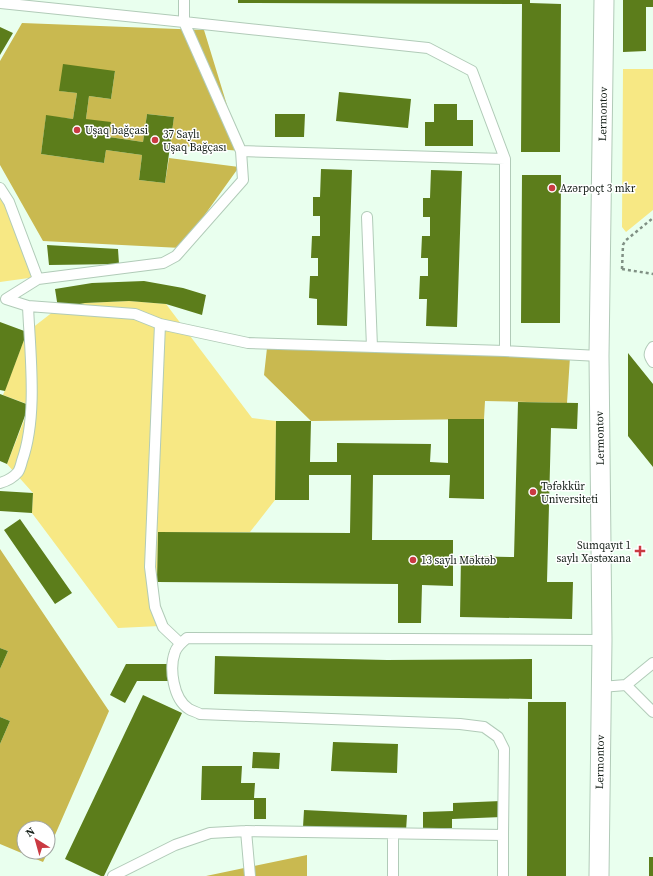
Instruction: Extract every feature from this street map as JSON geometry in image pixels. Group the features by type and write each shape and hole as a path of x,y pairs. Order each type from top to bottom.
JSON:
{"street":[{"name":"Lermontov","path":"599,876 602,640 599,356 604,0"}],"lane":[{"path":"3,299 38,279 163,263 176,256 243,180 241,151 184,22 184,0"},
{"path":"0,3 428,48 472,71 505,159 505,351"},
{"path":"241,151 505,159"},
{"path":"0,188 9,202 38,279"},
{"path":"367,217 372,347"},
{"path":"3,299 28,306 135,314 160,324 248,344 505,351 599,356"},
{"path":"0,483 10,480 19,471 26,451 30,419 31,385 28,306"},
{"path":"160,324 150,567 155,607 160,620 163,627 180,643"},
{"path":"653,347 649,352 649,356 653,362"},
{"path":"503,876 504,749 498,737 484,727 460,724 200,714 188,708 178,696 173,682 172,664 175,651 180,643 187,638 602,640"},
{"path":"601,687 626,685 653,663"},
{"path":"626,685 653,712"},
{"path":"113,876 175,845 210,833 246,831 503,836"},
{"path":"246,831 250,876"},
{"path":"392,876 393,834"}],"path":[{"path":"622,269 624,245 626,241 653,218"},
{"path":"600,268 622,269 653,274"}],"shaded area":[{"path":"22,23 204,30 241,151 170,145 174,117 147,114 143,142 109,137 86,119 89,96 111,99 115,71 60,91 77,93 73,119 46,116 41,154 104,163 106,150 142,155 139,180 165,183 169,158 239,167 181,248 43,241 0,165 0,61"},
{"path":"623,69 653,69 653,210 626,232 622,227"},
{"path":"0,191 32,249 36,277 0,282"},
{"path":"129,301 166,304 252,418 276,421 275,500 250,532 158,532 157,582 160,626 118,628 32,513 33,493 7,464 30,405 3,395 27,332 58,308 85,303"},
{"path":"267,348 570,357 567,403 485,401 484,419 311,421 264,375"},
{"path":"0,549 109,711 56,833 56,820 16,820 16,851 0,844 0,744 10,721 0,717 0,669 8,651 0,648"},
{"path":"307,855 307,876 206,876"}],"building":[{"path":"238,0 530,0 530,3 561,4 560,152 521,152 522,4 238,3"},
{"path":"623,0 653,0 653,7 646,7 646,51 623,52"},
{"path":"0,27 13,33 0,55"},
{"name":"Uşaq bağçasi","path":"63,64 115,71 111,99 89,96 86,119 111,122 109,137 143,142 147,114 174,117 165,183 139,180 142,155 106,150 104,163 41,154 46,115 73,119 77,93 59,91"},
{"path":"339,92 411,99 408,128 336,121"},
{"path":"434,104 457,104 457,120 473,120 473,146 425,146 425,122 434,122"},
{"path":"275,114 305,114 304,137 275,137"},
{"path":"321,169 352,170 347,326 317,325 317,299 309,298 310,276 318,276 318,258 311,258 312,236 320,236 320,216 313,216 313,197 320,197"},
{"path":"431,170 462,171 457,327 426,326 427,299 419,299 420,276 428,276 428,258 421,258 422,236 430,236 430,217 423,217 423,198 430,198"},
{"path":"522,175 561,175 560,323 521,323"},
{"path":"47,245 118,249 119,264 49,265"},
{"path":"144,281 183,288 206,295 202,315 166,304 129,301 85,303 58,308 55,289 92,283"},
{"path":"0,322 27,332 5,391 0,390"},
{"path":"628,353 653,384 653,467 628,436"},
{"path":"0,394 29,405 7,464 0,461"},
{"name":"Təfəkkür Universiteti","path":"518,402 578,403 577,429 551,428 547,582 573,582 572,619 460,617 461,556 514,557"},
{"name":"13 saylı Məktəb","path":"448,419 484,419 484,499 449,498 450,475 373,475 372,540 453,540 453,586 422,585 421,623 398,623 398,584 157,582 158,532 350,533 351,475 309,475 309,500 275,500 276,421 311,421 310,462 337,462 337,443 431,444 430,462 448,463"},
{"path":"0,491 33,493 32,513 0,511"},
{"path":"20,519 72,593 55,604 4,530"},
{"path":"0,648 8,651 0,669"},
{"path":"215,656 387,660 532,659 532,699 214,694"},
{"path":"126,664 169,664 170,681 137,681 125,703 110,695"},
{"path":"143,695 182,713 104,876 101,876 65,859"},
{"path":"528,702 566,702 566,876 527,876"},
{"path":"0,717 10,721 0,744"},
{"path":"333,742 398,744 397,773 331,771"},
{"path":"253,752 280,753 279,769 252,768"},
{"path":"202,766 242,766 241,783 255,783 254,798 266,798 266,819 254,819 254,800 201,800"},
{"path":"501,801 502,817 452,819 452,828 423,829 423,812 453,811 453,803"},
{"path":"304,810 407,815 406,831 303,827"},
{"path":"649,857 653,857 653,876 649,876"}],"place":[{"name":"Uşaq bağçasi","path":"77,130"},
{"name":"37 Saylı Uşaq Bağçası","path":"155,140"},
{"name":"Azərpoçt 3 mkr","path":"552,188"},
{"name":"Təfəkkür Universiteti","path":"533,492"},
{"name":"Sumqayıt 1 saylı Xəstəxana","path":"640,551"},
{"name":"13 saylı Məktəb","path":"413,560"}]}
